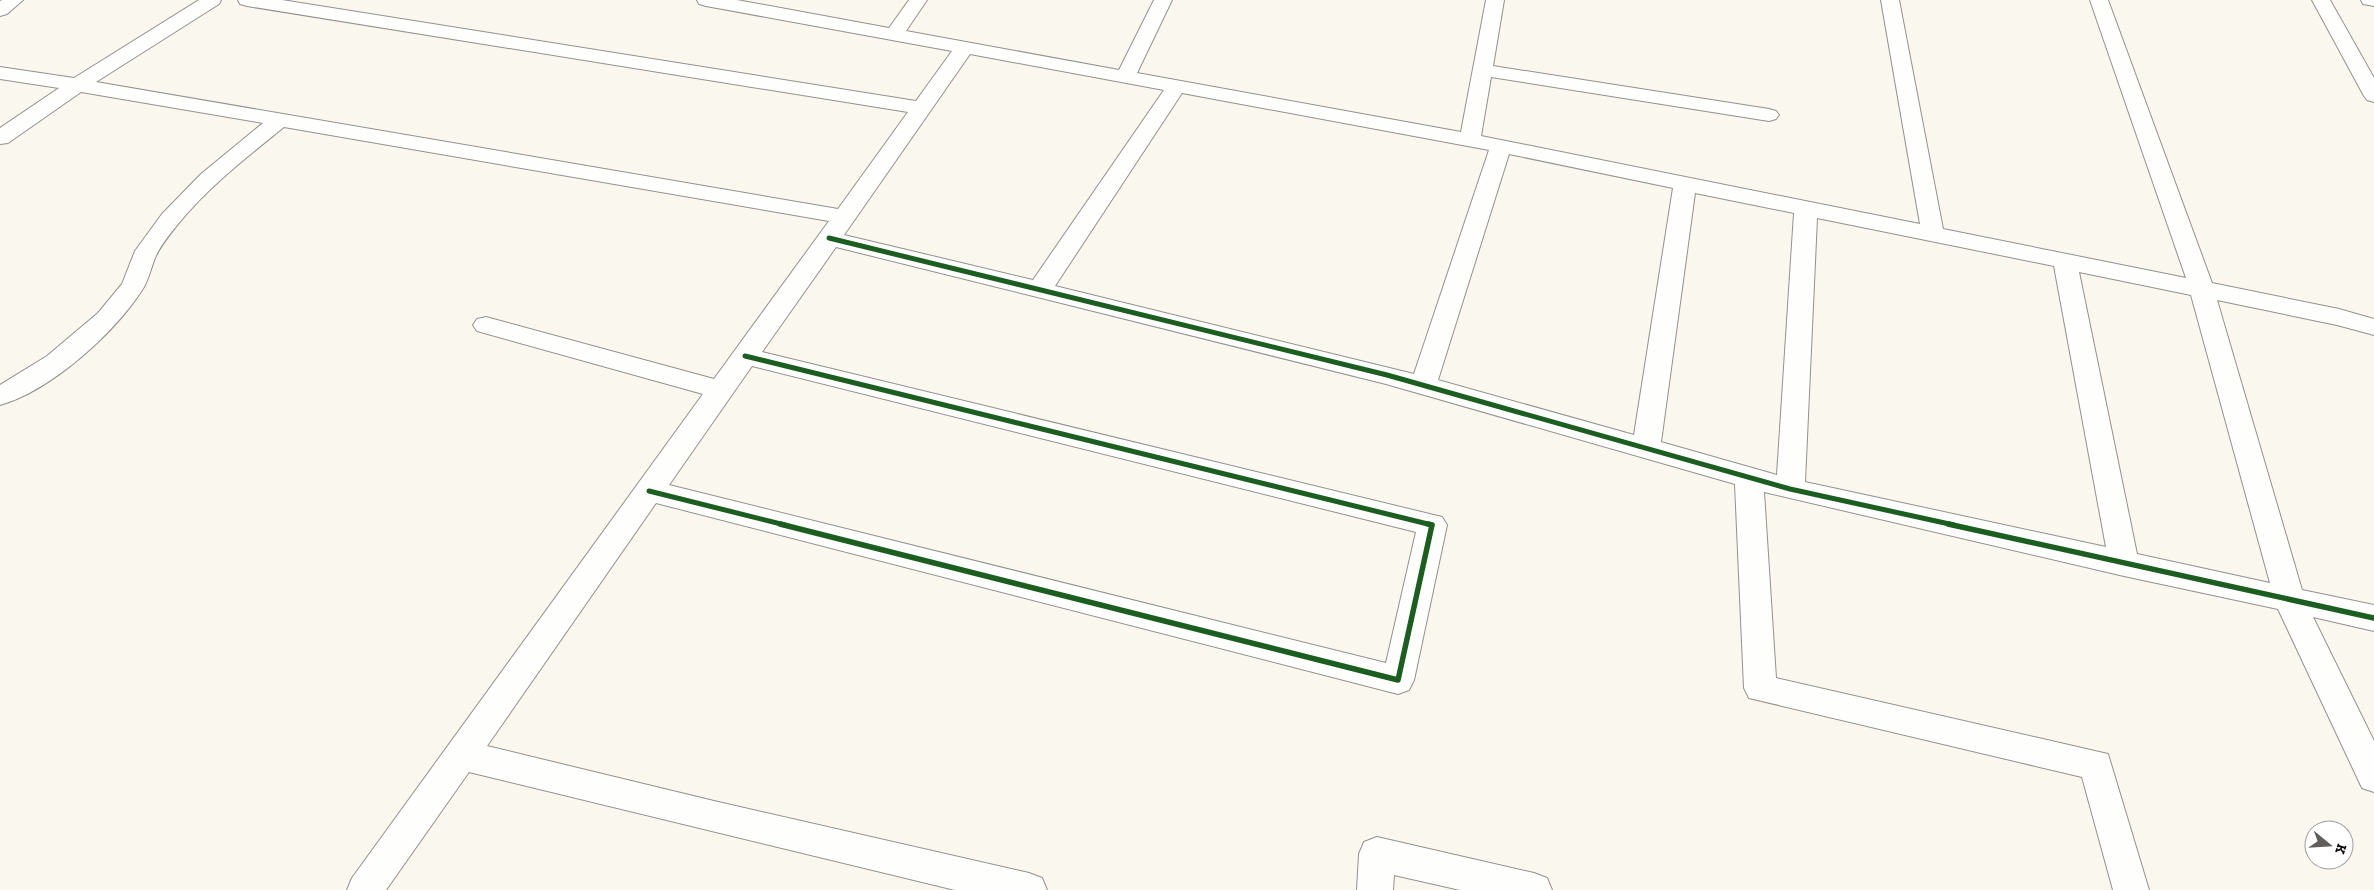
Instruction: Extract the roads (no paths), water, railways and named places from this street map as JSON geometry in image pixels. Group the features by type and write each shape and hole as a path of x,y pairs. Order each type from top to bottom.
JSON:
{"street":[{"path":"0,10 14,0"},
{"path":"0,138 77,85 212,0"},
{"path":"247,0 922,108"},
{"path":"706,0 966,46 1501,146 2339,317 2374,327"},
{"path":"894,34 918,0"},
{"path":"1126,76 1163,0"},
{"path":"1470,140 1495,0"},
{"path":"1890,0 1933,235"},
{"path":"2099,0 2202,290 2290,601 2374,777"},
{"path":"2321,0 2374,96"},
{"path":"365,890 966,46"},
{"path":"1483,70 1768,115"},
{"path":"0,73 280,120 837,227 1040,289 1423,385 1790,489 2290,601 2374,618"},
{"path":"1040,289 1177,85"},
{"path":"0,396 55,361 94,331 119,305 134,283 143,257 171,218 208,180 280,120"},
{"path":"1423,385 1501,146"},
{"path":"1646,448 1685,184"},
{"path":"1790,489 1806,209"},
{"path":"2065,262 2124,564"},
{"path":"486,325 720,390"},
{"path":"649,491 1398,680 1432,526 745,356"},
{"path":"1749,477 1760,688 2096,765 2131,890"},
{"path":"461,755 714,817 1029,890"},
{"path":"1375,890 1377,854 1534,890"}]}
